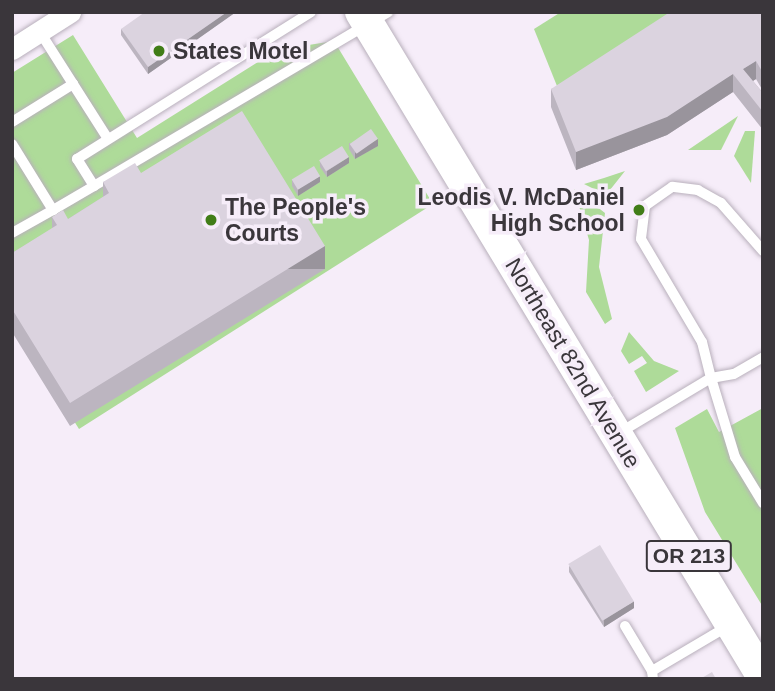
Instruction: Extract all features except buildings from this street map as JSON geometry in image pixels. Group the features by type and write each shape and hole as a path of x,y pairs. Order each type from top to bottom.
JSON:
{"main road":[{"name":"Northeast 82nd Avenue","path":"372,16 617,435 763,677"}],"street":[{"path":"12,50 70,12"}],"lane":[{"path":"94,186 77,159 311,12"},
{"path":"12,233 372,16"},
{"path":"40,32 108,139"},
{"path":"12,122 73,84"},
{"path":"12,144 53,210"},
{"path":"763,251 742,223 698,190 672,187 645,206 641,239 702,342 735,457 763,503"},
{"path":"617,435 711,378 734,374 763,357"},
{"path":"625,626 652,675 730,625"}],"green space":[{"path":"561,12 676,12 557,86 534,29"},
{"name":"The People's Courts","path":"73,35 137,138 277,50 334,41 433,204 79,429 12,322 12,73"},
{"path":"738,116 721,150 688,150"},
{"path":"745,131 755,131 751,183 734,156"},
{"path":"625,171 606,195 584,184 604,178"},
{"path":"574,189 605,213 599,267 612,319 605,324 586,292 589,240"},
{"path":"629,332 654,361 679,371 646,392 634,371 647,363 642,356 629,364 621,351"},
{"path":"763,408 763,607 705,512 675,428 707,409 719,432"}],"place":[{"name":"States Motel","path":"159,51"},
{"name":"Leodis V. McDaniel High School","path":"639,210"},
{"name":"The People's Courts","path":"211,220"}]}
